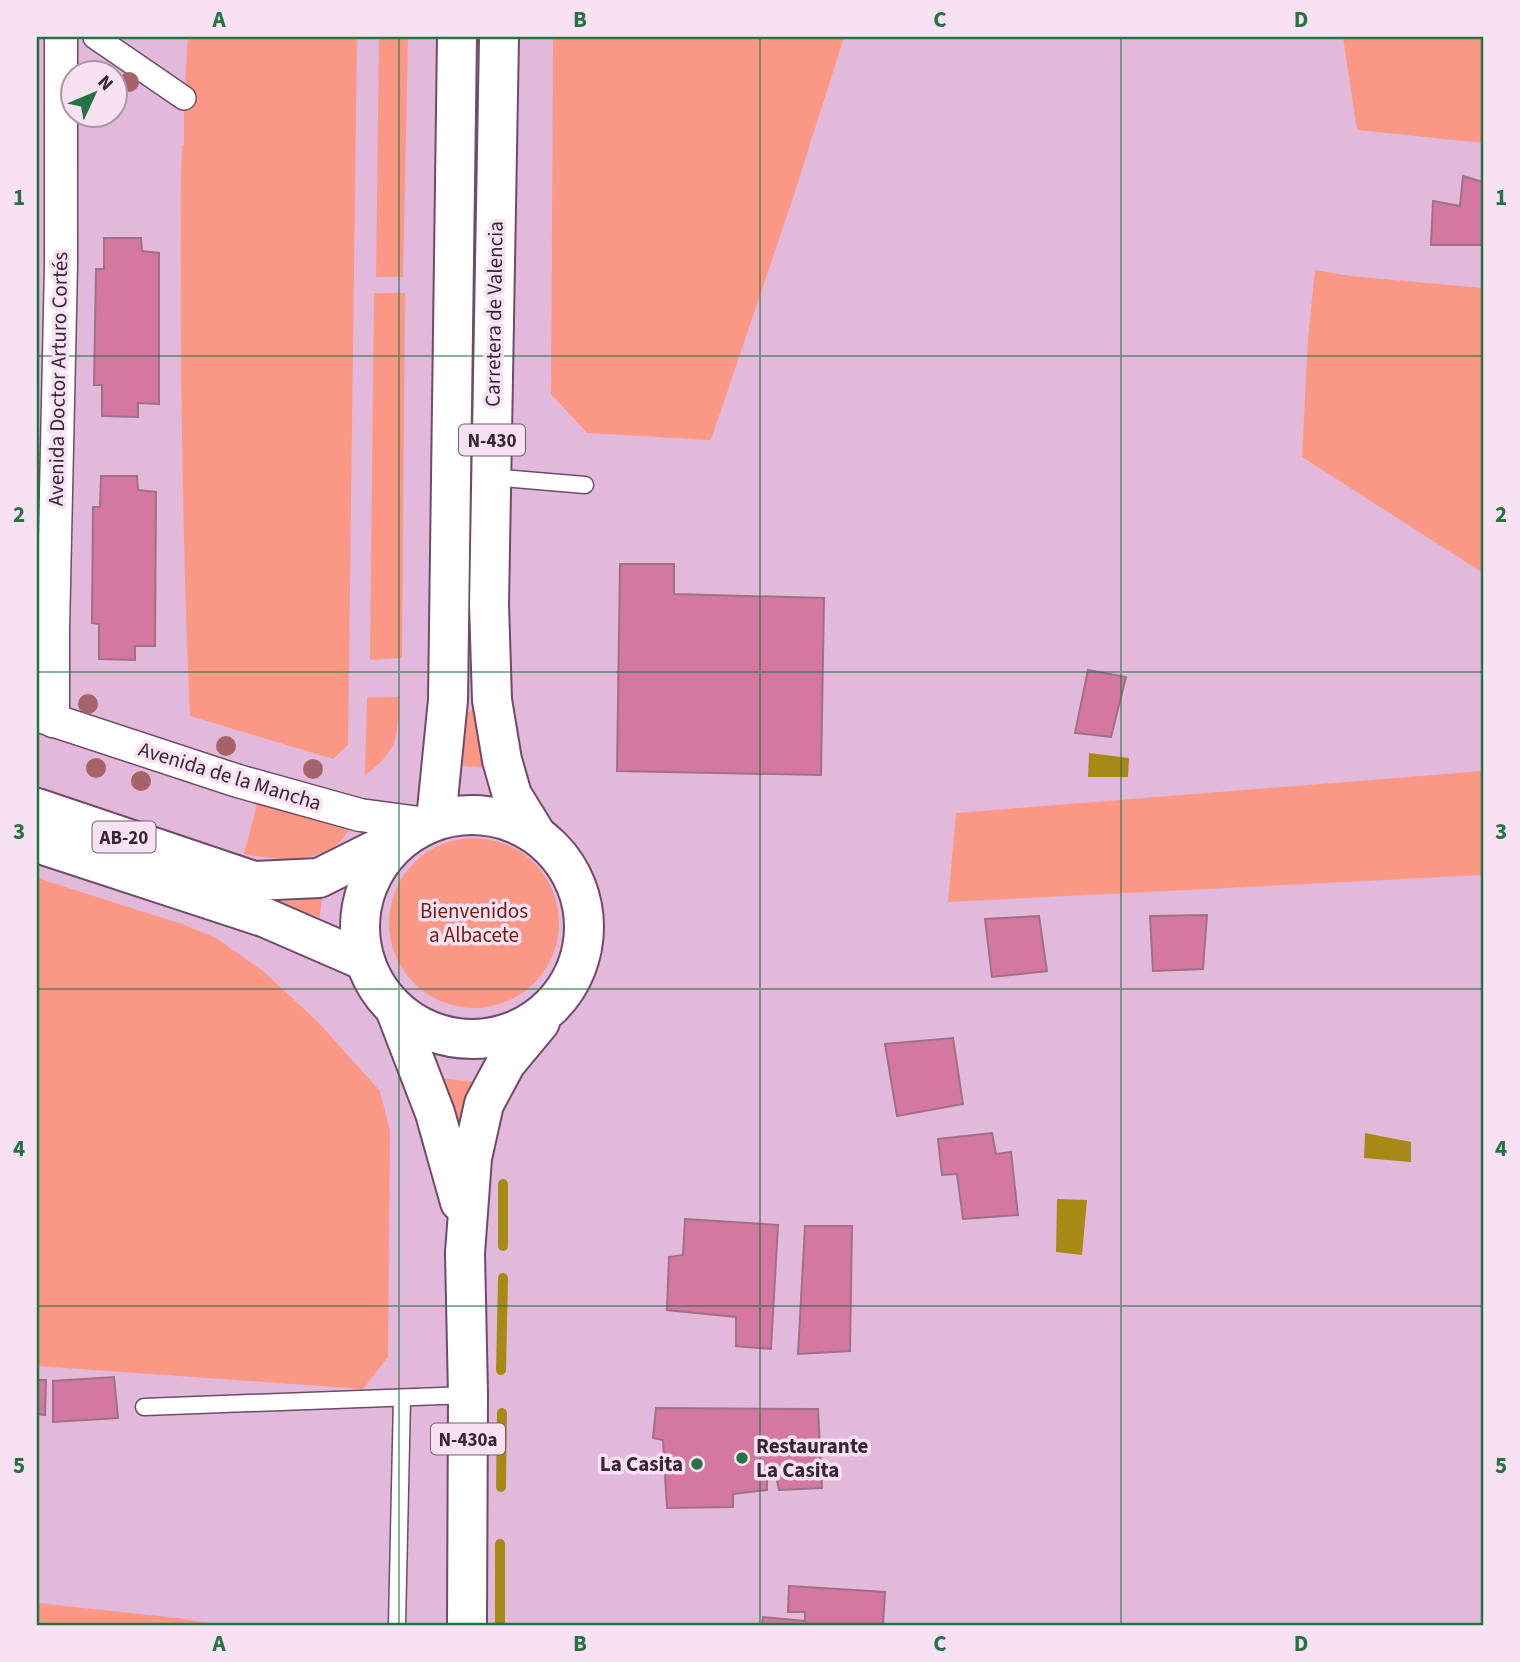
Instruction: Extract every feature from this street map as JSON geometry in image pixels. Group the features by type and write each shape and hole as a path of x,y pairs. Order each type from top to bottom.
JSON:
{"main road":[{"name":"Carretera de Valencia","path":"426,825 448,700 457,37"},
{"name":"Carretera de Valencia","path":"499,37 489,604 492,700 502,760 512,795 536,834"},
{"name":"AB-20","path":"37,808 254,881 319,878 426,825"},
{"path":"465,1253 472,1158 484,1104 506,1063 563,993 578,967 584,937 583,908 574,879 558,854 536,834 504,819 470,814 426,825 386,855 367,887 360,924 365,961 377,987 395,1009 427,1030 464,1039 502,1036 536,1020 563,993"},
{"path":"37,843 266,918 365,961"},
{"path":"395,1009 435,1113 460,1200 465,1253"},
{"name":"N-430a","path":"465,1253 468,1395 467,1625"}],"street":[{"name":"Avenida Doctor Arturo Cortés","path":"45,718 53,616 49,262 61,37"},
{"path":"95,37 184,98"},
{"name":"Avenida de la Mancha","path":"45,718 238,780 360,815 426,825"}],"lane":[{"path":"491,477 585,485"},
{"path":"144,1407 468,1395"},
{"path":"397,1625 402,1398"}],"green space":[{"path":"188,37 357,37 348,745 333,759 190,716 183,514 181,311 181,176"},
{"path":"379,37 408,37 403,277 376,277"},
{"path":"553,37 844,37 711,440 587,433 551,394"},
{"path":"1343,37 1483,37 1483,143 1357,130"},
{"path":"1315,270 1350,276 1483,288 1483,573 1302,457 1308,338"},
{"path":"374,293 405,293 402,658 370,660"},
{"path":"367,697 399,697 397,732 391,750 365,775"},
{"path":"474,709 492,768 462,766 458,762 466,731 467,713"},
{"path":"1483,771 1483,875 948,902 956,813"},
{"path":"257,804 350,830 335,846 315,856 291,859 244,854"},
{"name":"Bienvenidos a Albacete","path":"474,838 507,844 534,863 553,890 559,923 553,956 534,983 507,1002 474,1008 441,1002 414,983 395,956 389,923 395,890 414,863 441,844"},
{"path":"37,878 182,924 216,938 263,971 318,1022 380,1091 390,1131 388,1357 363,1389 37,1366"},
{"path":"322,895 320,917 267,901 294,901"},
{"path":"438,1078 477,1082 464,1105 458,1127"},
{"path":"37,1603 177,1618 219,1625 37,1625"}],"shaded area":[{"path":"1089,753 1129,758 1128,777 1088,777"},
{"path":"1365,1133 1411,1142 1411,1162 1364,1158"},
{"path":"1057,1199 1087,1200 1082,1255 1056,1252"}],"building":[{"path":"1463,176 1483,182 1483,245 1431,245 1433,201 1460,206"},
{"path":"104,238 141,238 142,251 159,253 159,404 138,403 138,417 102,416 102,385 94,385 96,269 104,269"},
{"path":"101,476 137,476 138,490 156,492 155,646 135,646 135,660 99,659 99,624 92,623 93,507 100,507"},
{"path":"620,564 674,564 674,594 824,598 821,775 617,771"},
{"path":"1088,670 1126,677 1111,737 1075,733"},
{"path":"1207,915 1203,969 1153,971 1150,916"},
{"path":"1039,916 1047,971 992,977 985,919"},
{"path":"953,1038 963,1104 897,1116 885,1044"},
{"path":"992,1133 996,1154 1011,1152 1018,1215 963,1219 957,1174 942,1175 938,1139"},
{"path":"685,1219 778,1225 771,1349 736,1346 736,1317 667,1310 669,1257 683,1255"},
{"path":"805,1226 852,1226 850,1351 798,1354"},
{"path":"114,1377 118,1418 53,1422 53,1381"},
{"path":"37,1380 46,1380 45,1415 37,1414"},
{"name":"Restaurante La Casita","path":"656,1408 818,1409 822,1488 779,1490 776,1476 767,1478 767,1490 733,1494 733,1507 667,1508 663,1440 653,1438"},
{"path":"789,1586 885,1592 883,1625 762,1625 763,1617 805,1621 805,1612 788,1612"}],"waterway":[{"path":"503,1184 503,1246"},
{"path":"501,1370 503,1278"},
{"path":"501,1487 502,1413"},
{"path":"500,1544 500,1625"}],"place":[{"name":"Restaurante La Casita","path":"742,1458"},
{"name":"La Casita","path":"697,1464"}]}
